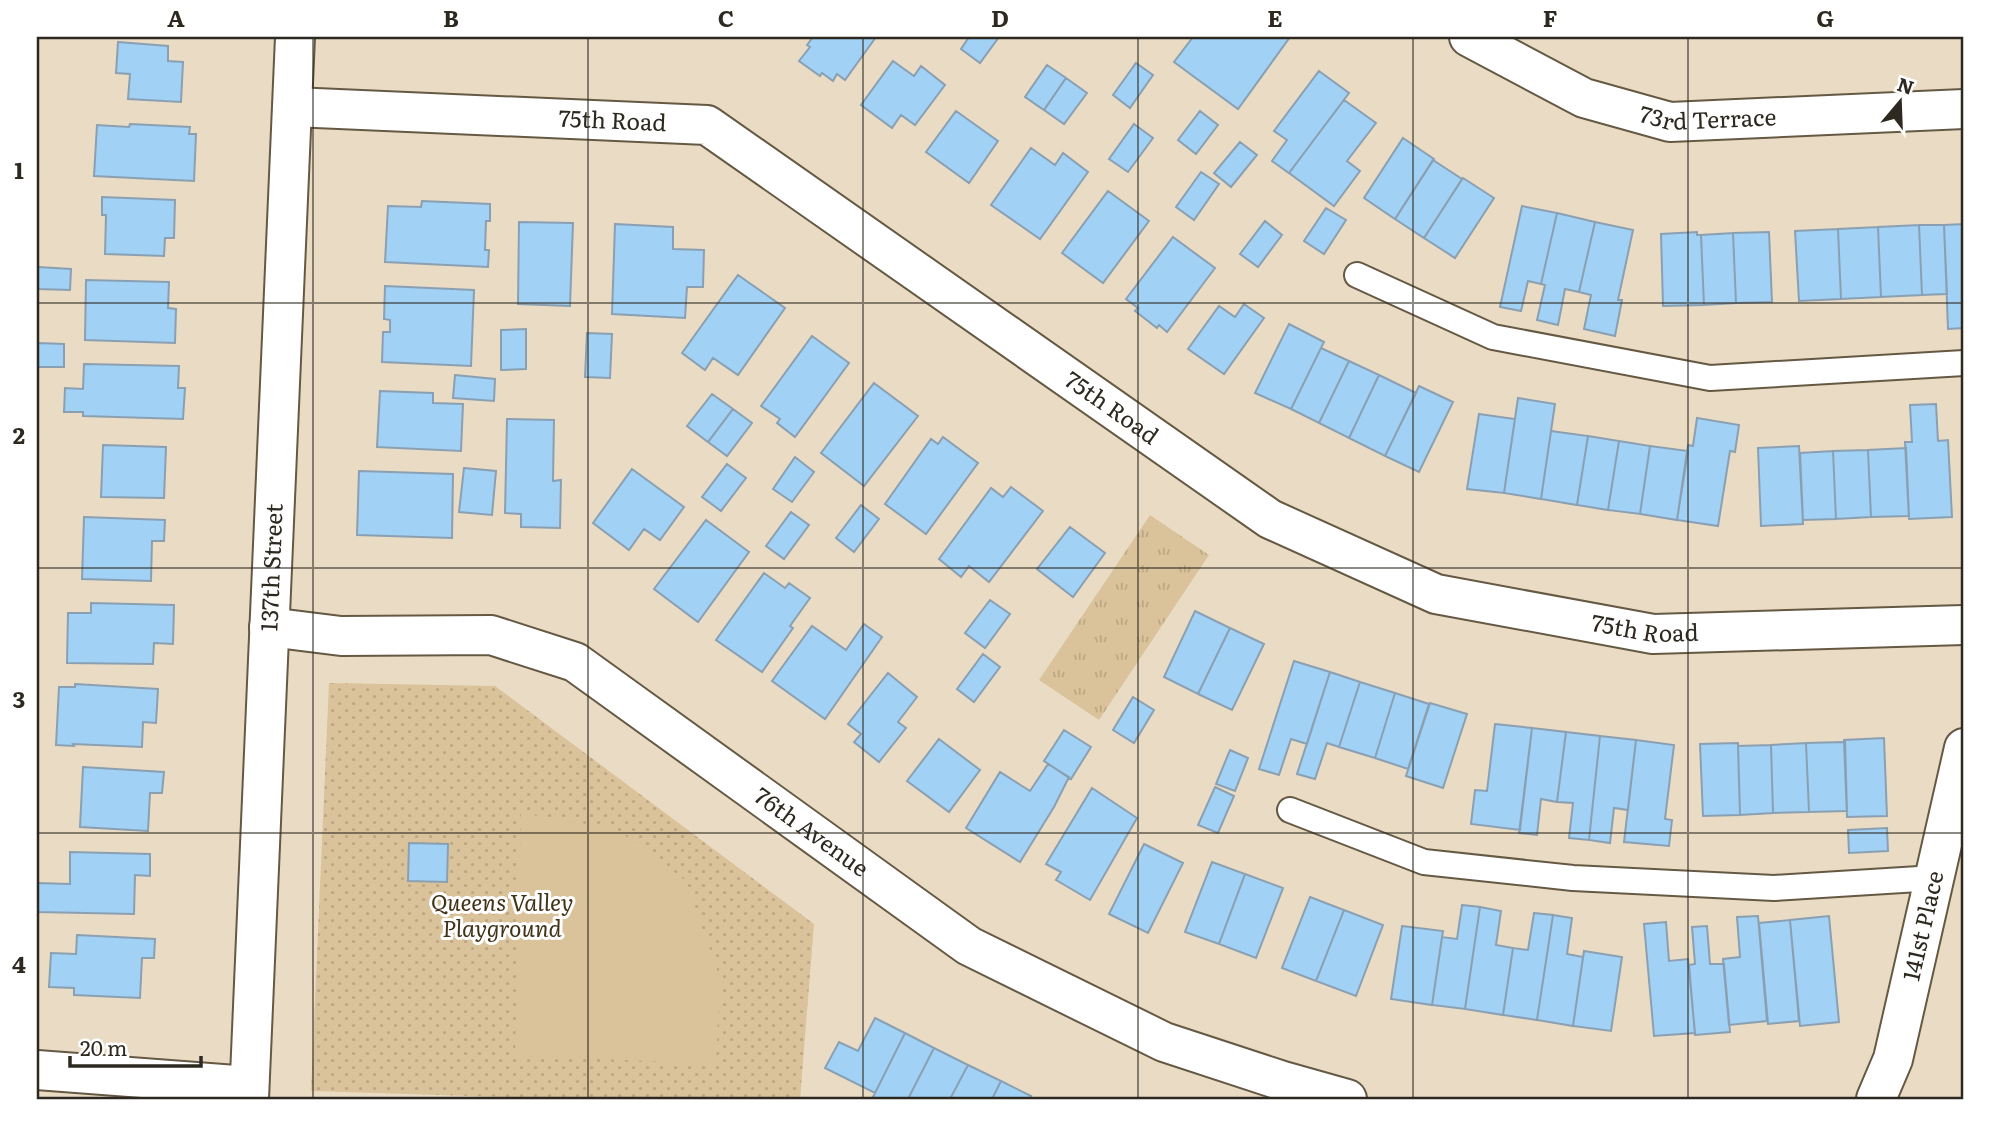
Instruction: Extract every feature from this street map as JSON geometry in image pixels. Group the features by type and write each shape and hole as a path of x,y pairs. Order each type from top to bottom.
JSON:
{"street":[{"name":"137th Street","path":"249,1092 295,37"},
{"name":"73rd Terrace","path":"1469,37 1584,98 1670,122 1964,109"},
{"name":"75th Road","path":"293,107 707,125 1270,519 1436,594 1653,634 1964,625"},
{"name":"76th Avenue","path":"269,627 341,636 491,635 575,662 968,946 1164,1042 1347,1099"},
{"name":"141st Place","path":"1875,1099 1893,1059 1964,748"},
{"path":"37,1070 249,1092"}],"lane":[{"path":"1357,275 1493,337 1710,378 1964,363"},
{"path":"1290,810 1424,862 1560,877 1774,888 1934,878"}],"green space":[{"path":"1150,515 1209,555 1099,720 1039,680"},
{"name":"Queens Valley Playground","path":"329,683 495,686 814,924 800,1099 562,1099 311,1091"},
{"path":"521,813 616,829 686,881 720,978 716,1064 515,1055"}],"building":[{"path":"813,37 876,37 845,80 837,74 833,81 822,73 820,76 799,61 810,47 807,45"},
{"path":"969,37 999,37 980,63 961,49"},
{"path":"1193,37 1290,37 1238,109 1174,62"},
{"path":"118,42 168,46 168,61 183,62 181,102 128,99 130,74 116,73"},
{"path":"893,61 914,76 921,66 945,85 915,125 901,115 892,128 861,105"},
{"path":"1136,63 1153,75 1130,108 1113,95"},
{"path":"1047,65 1066,78 1044,110 1025,97"},
{"path":"1319,71 1349,93 1289,173 1272,161 1287,140 1274,131"},
{"path":"1066,78 1087,93 1064,124 1044,110"},
{"path":"1344,100 1376,123 1347,161 1360,171 1334,206 1289,173"},
{"path":"956,111 998,141 969,183 926,152"},
{"path":"1200,111 1218,125 1196,154 1178,140"},
{"path":"130,124 190,127 189,134 196,134 194,181 94,176 97,125 129,127"},
{"path":"1134,124 1153,138 1128,172 1109,159"},
{"path":"1403,138 1434,159 1395,219 1364,198"},
{"path":"1240,142 1257,155 1231,187 1214,173"},
{"path":"1031,148 1055,165 1063,153 1088,172 1040,239 991,205"},
{"path":"1433,160 1462,179 1424,238 1395,219"},
{"path":"1201,172 1219,184 1194,220 1176,207"},
{"path":"1463,178 1494,198 1455,258 1424,238"},
{"path":"1108,191 1149,221 1103,283 1062,253"},
{"path":"102,197 175,200 174,238 165,238 164,256 105,254 106,215 102,215"},
{"path":"422,201 490,204 490,221 486,221 485,250 489,250 488,267 385,262 388,206 421,207"},
{"path":"1522,206 1557,213 1541,284 1528,281 1521,311 1500,307"},
{"path":"1326,208 1346,220 1324,254 1304,241"},
{"path":"1557,213 1595,222 1579,292 1565,289 1558,325 1537,320 1545,285 1541,284"},
{"path":"1265,221 1282,235 1258,267 1240,254"},
{"path":"519,222 573,223 570,306 518,304"},
{"path":"1595,222 1633,230 1618,300 1622,300 1615,336 1584,329 1591,295 1579,292"},
{"path":"615,224 673,227 673,249 704,250 703,287 687,287 685,318 612,314"},
{"path":"1964,224 1964,328 1948,329 1944,225"},
{"path":"1919,225 1922,295 1881,297 1878,227"},
{"path":"1919,225 1944,225 1947,294 1922,295"},
{"path":"1878,227 1881,297 1841,299 1838,229"},
{"path":"1838,229 1841,299 1799,301 1795,231"},
{"path":"1697,232 1697,235 1701,235 1704,305 1663,306 1661,234"},
{"path":"1769,232 1772,302 1736,303 1733,233"},
{"path":"1733,233 1736,303 1704,305 1701,235"},
{"path":"1173,237 1215,268 1167,332 1159,325 1157,328 1135,311 1138,308 1126,299"},
{"path":"38,267 71,269 70,290 37,289"},
{"path":"738,275 785,308 738,375 713,358 705,370 682,353"},
{"path":"86,280 169,282 168,308 176,309 175,343 85,340"},
{"path":"385,286 474,290 471,366 382,362 383,332 390,332 390,320 384,319"},
{"path":"1244,304 1264,318 1224,374 1188,349 1219,306 1235,317"},
{"path":"1289,324 1324,342 1291,409 1255,393"},
{"path":"526,329 526,369 501,370 501,330"},
{"path":"587,333 612,334 610,378 585,377"},
{"path":"812,336 849,363 795,437 777,423 780,419 761,406"},
{"path":"37,343 64,344 64,367 37,367"},
{"path":"1321,348 1349,361 1319,423 1291,409"},
{"path":"1349,361 1379,375 1349,438 1319,423"},
{"path":"84,364 179,366 178,388 185,388 183,419 83,416 83,412 64,412 65,388 83,389"},
{"path":"455,375 495,379 494,401 453,398"},
{"path":"1379,375 1416,393 1385,456 1349,438"},
{"path":"874,383 918,416 864,486 821,453"},
{"path":"1419,386 1453,402 1419,472 1385,456"},
{"path":"380,391 433,393 433,403 463,404 461,451 377,447"},
{"path":"712,394 733,409 708,442 687,426"},
{"path":"1518,398 1555,404 1541,499 1504,493"},
{"path":"1936,404 1938,441 1948,440 1952,517 1909,519 1905,442 1912,442 1910,405"},
{"path":"733,409 752,423 727,456 708,442"},
{"path":"1479,414 1515,419 1504,493 1467,489"},
{"path":"1697,418 1739,425 1735,452 1730,451 1718,526 1677,520 1688,445 1693,446"},
{"path":"507,419 554,420 553,481 561,480 560,528 521,527 521,514 505,513"},
{"path":"1551,431 1588,436 1577,505 1541,499"},
{"path":"1588,436 1619,441 1608,510 1577,505"},
{"path":"943,437 978,463 926,534 885,504 931,439 938,444"},
{"path":"1619,441 1650,446 1640,514 1608,510"},
{"path":"103,445 166,447 164,498 101,497"},
{"path":"1650,446 1688,451 1677,520 1640,514"},
{"path":"1799,446 1803,524 1761,526 1758,448"},
{"path":"1906,448 1909,516 1871,517 1868,450"},
{"path":"1868,450 1871,517 1836,519 1833,451"},
{"path":"1833,451 1836,519 1803,520 1800,453"},
{"path":"795,457 814,472 792,502 773,489"},
{"path":"727,464 746,478 721,511 702,497"},
{"path":"464,468 496,471 492,515 459,512"},
{"path":"632,469 684,507 660,540 644,529 629,550 593,523"},
{"path":"359,471 453,474 452,538 357,535"},
{"path":"1011,487 1043,511 989,582 969,566 961,577 939,559 991,488 1003,497"},
{"path":"861,505 879,519 854,552 836,538"},
{"path":"791,512 809,525 784,559 766,546"},
{"path":"84,517 165,520 164,541 152,541 151,581 82,579"},
{"path":"706,520 749,552 698,622 654,589"},
{"path":"1070,527 1105,553 1073,597 1037,569"},
{"path":"764,573 785,588 789,583 810,598 762,672 716,640"},
{"path":"990,600 1010,614 985,648 965,633"},
{"path":"91,603 174,605 173,644 154,643 153,664 67,663 68,613 91,613"},
{"path":"1195,611 1230,628 1198,694 1164,677"},
{"path":"864,624 882,637 825,719 772,681 812,626 846,650"},
{"path":"1230,628 1264,644 1232,710 1198,694"},
{"path":"983,654 1000,667 974,702 957,689"},
{"path":"1294,661 1330,672 1307,744 1291,739 1279,775 1259,769"},
{"path":"1330,672 1360,682 1339,747 1327,743 1315,779 1297,774"},
{"path":"888,673 917,697 898,722 906,728 879,762 854,742 861,734 848,724"},
{"path":"1360,682 1395,693 1375,758 1339,747"},
{"path":"75,684 158,689 156,723 143,722 142,747 56,745 59,687 75,687"},
{"path":"1395,693 1429,704 1408,769 1375,758"},
{"path":"1133,697 1154,710 1134,743 1113,730"},
{"path":"1430,703 1467,714 1443,788 1406,776"},
{"path":"1495,724 1532,728 1520,830 1471,824 1475,790 1487,791"},
{"path":"1532,728 1566,732 1557,802 1541,799 1537,835 1519,833"},
{"path":"1064,730 1091,747 1071,779 1044,761"},
{"path":"1566,732 1600,736 1589,840 1569,838 1573,803 1557,802"},
{"path":"1600,736 1636,740 1628,810 1614,808 1610,843 1589,840"},
{"path":"1884,738 1887,816 1847,817 1844,740"},
{"path":"939,739 980,770 949,812 907,781"},
{"path":"1636,740 1674,745 1665,819 1672,820 1669,846 1624,842"},
{"path":"1845,742 1847,811 1809,812 1806,743"},
{"path":"1738,743 1740,815 1703,816 1700,744"},
{"path":"1806,743 1809,812 1773,813 1771,745"},
{"path":"1771,745 1773,813 1740,815 1738,746"},
{"path":"1230,750 1248,758 1235,791 1216,784"},
{"path":"1048,764 1069,777 1020,862 966,828 1000,772 1030,791"},
{"path":"83,767 164,772 162,793 150,793 148,831 80,827"},
{"path":"1215,787 1234,796 1218,833 1198,825"},
{"path":"1092,788 1137,818 1090,900 1056,880 1061,872 1046,864"},
{"path":"1887,828 1888,851 1849,853 1848,830"},
{"path":"409,843 448,844 447,882 408,881"},
{"path":"1144,844 1183,863 1148,933 1109,914"},
{"path":"70,852 150,854 150,876 135,875 134,914 37,912 37,883 70,884"},
{"path":"1212,862 1245,874 1219,944 1185,932"},
{"path":"1245,874 1283,888 1256,958 1219,944"},
{"path":"1310,897 1344,910 1316,981 1282,968"},
{"path":"1462,905 1480,907 1465,1009 1432,1005 1442,937 1457,939"},
{"path":"1480,907 1501,911 1496,945 1513,948 1503,1015 1465,1009"},
{"path":"1344,910 1383,925 1356,996 1316,981"},
{"path":"1534,913 1553,915 1537,1020 1503,1015 1513,948 1528,950"},
{"path":"1553,915 1572,918 1567,954 1583,957 1573,1026 1537,1020"},
{"path":"1758,916 1767,1021 1729,1025 1723,959 1740,957 1737,917"},
{"path":"1829,916 1839,1022 1800,1026 1790,920"},
{"path":"1790,920 1799,1021 1768,1024 1759,923"},
{"path":"1666,922 1669,961 1688,959 1695,1033 1654,1036 1644,924"},
{"path":"1402,926 1443,931 1432,1005 1391,999"},
{"path":"1707,926 1710,964 1724,964 1730,1032 1695,1035 1689,965 1695,964 1692,927"},
{"path":"77,935 155,939 154,958 142,958 140,998 74,995 74,988 49,987 51,953 76,954"},
{"path":"1584,951 1622,957 1611,1031 1573,1026"},
{"path":"875,1018 905,1033 875,1093 825,1068 839,1042 858,1051"},
{"path":"905,1033 934,1048 908,1099 872,1099"},
{"path":"934,1048 968,1065 950,1099 908,1099"},
{"path":"968,1065 1001,1081 992,1099 950,1099"},
{"path":"1001,1081 1031,1096 1029,1099 992,1099"}]}
